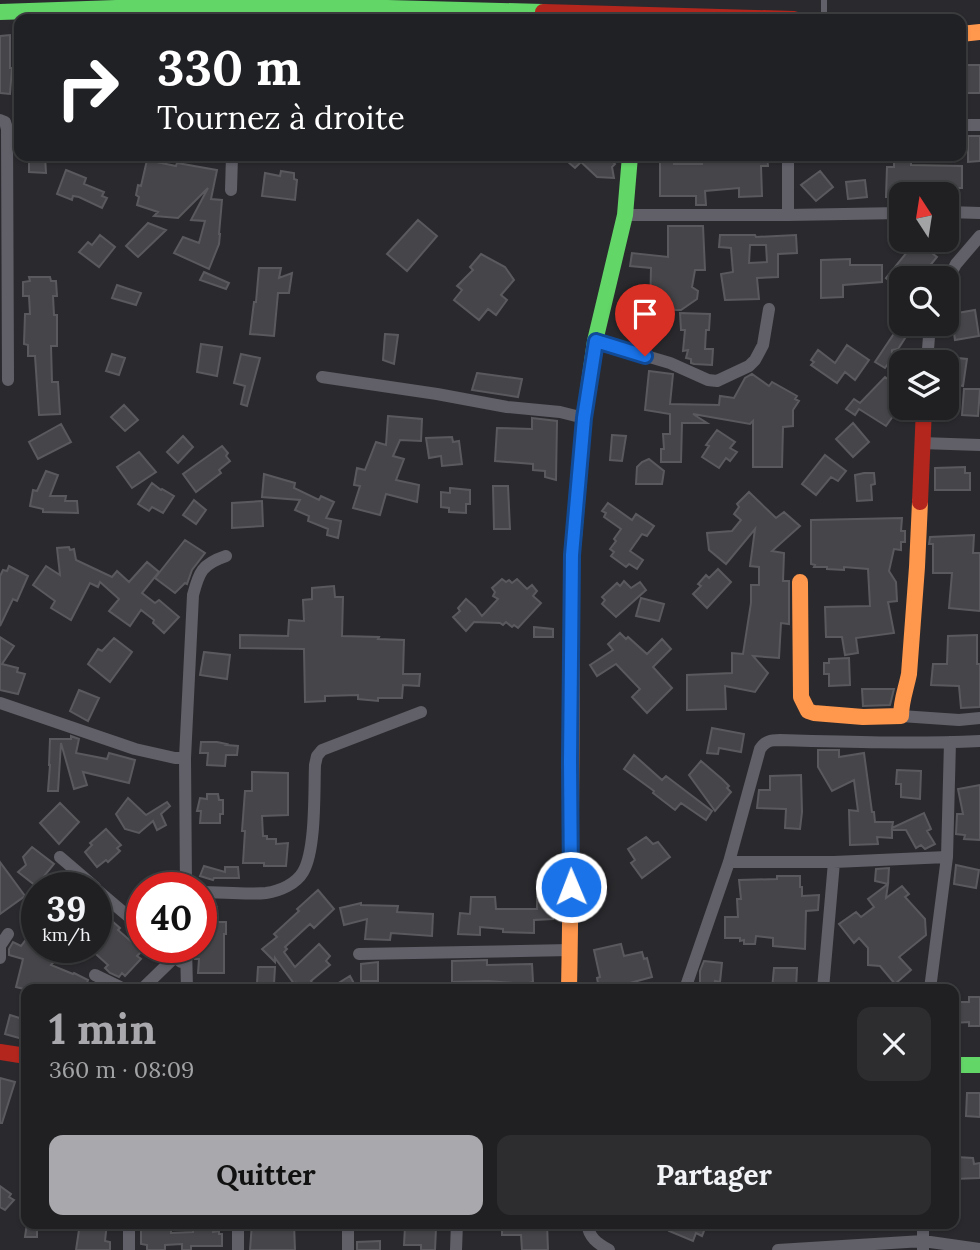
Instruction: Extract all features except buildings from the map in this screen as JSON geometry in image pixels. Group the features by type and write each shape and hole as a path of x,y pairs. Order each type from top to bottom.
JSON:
{"street":[{"path":"0,12 617,7 634,14"},
{"path":"0,120 5,122 6,129 8,380"},
{"path":"231,190 232,161"},
{"path":"569,984 572,555 584,418 596,341 625,215 630,161"},
{"path":"788,161 788,215"},
{"path":"959,212 980,213"},
{"path":"625,215 889,213"},
{"path":"955,266 980,236"},
{"path":"596,341 670,363 708,380 717,381 749,366 755,360 763,345 769,309"},
{"path":"323,377 584,418"},
{"path":"901,716 901,703 909,674 917,567 923,420"},
{"path":"921,443 980,445"},
{"path":"186,872 185,758 193,595 200,572 207,564 226,556"},
{"path":"800,582 800,697 808,711 959,720 980,718"},
{"path":"0,703 135,749 185,758"},
{"path":"217,892 265,893 282,889 292,883 302,874 311,848 317,756 322,750 421,712"},
{"path":"687,984 729,862 763,744 771,740 980,741"},
{"path":"931,984 947,857 950,742"},
{"path":"729,862 834,862 947,857"},
{"path":"60,858 76,872"},
{"path":"823,984 834,862"},
{"path":"112,902 126,914"},
{"path":"0,957 0,946 8,934"},
{"path":"359,954 570,950"},
{"path":"147,984 169,963"},
{"path":"182,963 187,967"},
{"path":"187,963 187,984"},
{"path":"95,975 114,984"},
{"path":"0,1052 21,1055"},
{"path":"959,1065 980,1065"},
{"path":"129,1229 129,1250"},
{"path":"238,1229 238,1250"},
{"path":"348,1229 348,1250"},
{"path":"456,1250 457,1229"},
{"path":"588,1229 595,1242 609,1250"},
{"path":"778,1250 923,1245 980,1249"}],"traffic: fast":[{"path":"0,12 232,4 543,12"},
{"path":"574,536 584,418 595,341 625,215 630,161"},
{"path":"959,1065 980,1065"}],"traffic: slow":[{"path":"966,33 980,32"},
{"path":"800,582 801,697 808,711 863,717 901,716 909,674 920,502"},
{"path":"569,984 574,536"}],"traffic: jam":[{"path":"543,12 615,14"},
{"path":"920,502 923,420"},
{"path":"0,1052 21,1055"}],"route":[{"path":"571,887 572,555 584,418 596,341 645,356"}]}
